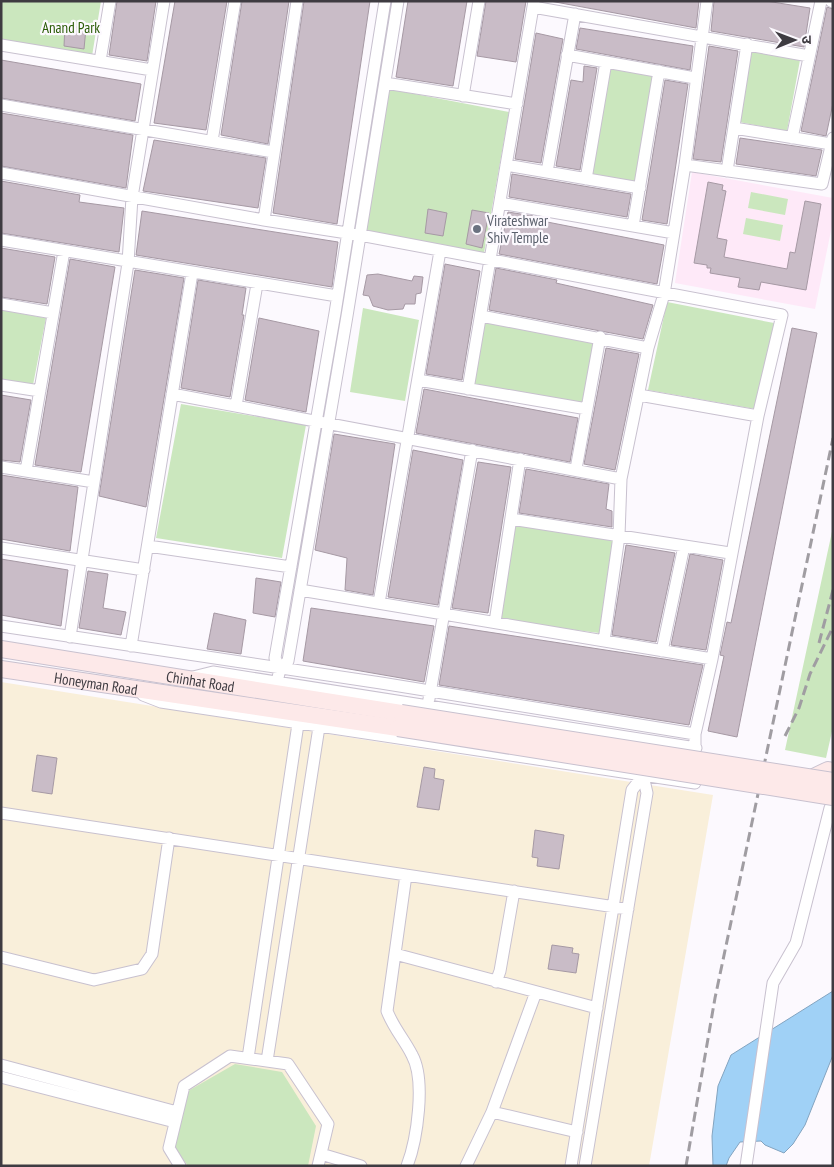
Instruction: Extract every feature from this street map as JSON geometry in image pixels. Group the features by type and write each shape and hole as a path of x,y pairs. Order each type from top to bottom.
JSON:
{"street":[{"path":"100,61 110,1"},
{"path":"70,637 128,263 132,197 164,1"},
{"path":"212,141 235,1"},
{"path":"264,220 297,1"},
{"path":"280,668 275,658 338,296 346,233 385,1"},
{"path":"277,682 280,668 288,661 398,1"},
{"path":"463,96 479,1"},
{"path":"604,641 619,536 621,479 648,348 664,294 685,165 695,78 707,1"},
{"path":"792,138 821,1"},
{"path":"468,389 534,4 575,14 809,56"},
{"path":"547,172 575,14"},
{"path":"727,171 747,44"},
{"path":"1,45 152,70"},
{"path":"568,55 695,78"},
{"path":"586,179 606,62"},
{"path":"634,226 659,71"},
{"path":"384,83 517,104"},
{"path":"1,105 273,152"},
{"path":"685,165 822,184 832,141 792,138 734,128"},
{"path":"356,175 373,156"},
{"path":"506,165 640,188"},
{"path":"1,173 264,220 360,235 782,315 758,416 696,734 695,783 161,702 122,687"},
{"path":"500,203 674,232"},
{"path":"1,240 128,263 338,296"},
{"path":"379,603 440,250"},
{"path":"26,471 64,251"},
{"path":"132,646 192,273"},
{"path":"236,406 257,284"},
{"path":"1,304 53,313"},
{"path":"481,316 600,337 648,348"},
{"path":"576,469 600,337"},
{"path":"418,380 587,409"},
{"path":"1,385 40,391"},
{"path":"172,394 621,479"},
{"path":"639,395 758,416"},
{"path":"429,706 429,692 472,450"},
{"path":"495,622 520,459"},
{"path":"1,467 94,482"},
{"path":"511,519 730,553"},
{"path":"148,546 291,567"},
{"path":"662,650 684,546"},
{"path":"1,548 144,570"},
{"path":"300,590 712,659"},
{"path":"1,626 696,734"},
{"name":"Chinhat Road","path":"1,649 184,679 399,721"},
{"path":"200,656 213,672"},
{"name":"Honeyman Road","path":"1,669 122,687 399,721"},
{"path":"184,679 213,672 696,748"},
{"path":"399,721 833,781"},
{"path":"399,721 832,805"},
{"path":"248,1058 298,724"},
{"path":"267,1061 319,727"},
{"path":"832,805 822,806 806,781 828,770 833,771"},
{"path":"571,1166 632,790 642,776"},
{"path":"585,1166 647,793 642,776"},
{"path":"746,1166 773,983 796,943 832,805"},
{"path":"1,813 628,909"},
{"path":"1,956 94,980 142,969 152,954 169,838"},
{"path":"406,875 387,1011 396,1032 413,1056 418,1081 418,1122 407,1166"},
{"path":"496,982 500,970 514,891"},
{"path":"395,954 597,1008"},
{"path":"466,1166 492,1112 536,992"},
{"path":"180,1166 169,1148 184,1086 230,1056 288,1064 328,1124 318,1166"},
{"path":"1,1065 176,1117"},
{"path":"1,1077 176,1117"},
{"path":"492,1112 577,1132"},
{"path":"321,1154 361,1166"}],"shaded area":[{"path":"692,172 833,198 833,221 815,309 675,283"},
{"path":"1,682 713,795 649,1166 1,1166"}],"green space":[{"name":"Anand Park","path":"1,1 101,1 92,56 1,41"},
{"path":"752,51 800,60 787,131 739,122"},
{"path":"608,66 656,73 636,185 588,177"},
{"path":"389,89 509,112 484,253 365,231"},
{"path":"751,192 788,199 785,215 748,208"},
{"path":"746,218 783,225 780,241 743,234"},
{"path":"667,302 774,323 755,409 648,390"},
{"path":"363,308 419,320 405,401 350,392"},
{"path":"1,310 46,318 33,385 1,379"},
{"path":"483,320 595,341 583,405 471,386"},
{"path":"181,404 306,425 282,558 156,538"},
{"path":"515,522 615,540 599,633 498,620"},
{"path":"833,527 833,727 826,758 785,750"},
{"path":"235,1064 282,1072 316,1126 308,1166 188,1166 175,1148 188,1091"}],"water":[{"path":"833,991 833,1055 805,1125 793,1144 784,1153 765,1145 761,1141 740,1142 726,1166 713,1166 712,1136 718,1086 731,1055"}],"building":[{"path":"117,1 156,1 147,61 109,55"},
{"path":"175,1 227,1 206,130 154,123"},
{"path":"242,1 289,1 268,144 221,135"},
{"path":"304,1 370,1 337,224 273,213"},
{"path":"408,1 467,1 453,86 396,77"},
{"path":"486,1 526,1 516,62 477,56"},
{"path":"550,1 699,1 696,28"},
{"path":"714,1 766,1 810,8 804,47 711,31"},
{"path":"827,7 833,9 833,103 826,136 801,131"},
{"path":"65,26 86,28 84,49 64,46"},
{"path":"580,28 693,46 690,70 576,49"},
{"path":"536,33 563,39 541,163 515,159"},
{"path":"709,46 738,51 721,162 693,159"},
{"path":"1,60 141,84 135,121 1,98"},
{"path":"584,66 597,68 580,170 556,166 571,80 583,82"},
{"path":"665,80 688,84 667,224 642,220"},
{"path":"1,113 133,135 126,188 1,166"},
{"path":"740,138 822,150 816,176 736,164"},
{"path":"154,140 266,158 258,208 143,191"},
{"path":"512,174 631,194 627,217 509,197"},
{"path":"1,181 80,195 79,202 124,208 119,252 1,233"},
{"path":"708,182 723,185 722,190 726,191 717,238 727,240 724,257 787,269 790,252 795,253 805,201 821,204 806,290 761,282 759,290 738,287 740,278 710,273 711,268 707,268 707,265 694,263"},
{"path":"428,209 447,213 443,236 425,233"},
{"name":"Virateshwar Shiv Temple","path":"472,210 489,213 482,248 466,244"},
{"path":"142,211 338,242 332,287 136,255"},
{"path":"508,212 533,216 532,219 664,245 657,284 499,254"},
{"path":"1,248 55,257 47,304 1,297"},
{"path":"70,259 115,267 81,472 35,465"},
{"path":"445,264 480,271 462,380 426,374"},
{"path":"496,268 557,280 556,283 653,305 643,339 489,310"},
{"path":"135,270 184,278 146,507 99,496"},
{"path":"378,274 412,281 414,276 423,277 421,293 416,294 415,304 405,304 403,309 388,310 373,306 369,296 363,295 367,275"},
{"path":"198,280 246,288 242,315 244,315 230,397 181,388"},
{"path":"259,318 319,331 306,412 245,400"},
{"path":"792,328 817,333 737,737 708,731 724,656 720,655 727,622 731,623"},
{"path":"606,348 639,354 615,470 584,464"},
{"path":"424,389 578,418 570,462 416,433"},
{"path":"1,395 31,400 20,462 1,460"},
{"path":"334,434 395,444 373,595 345,590 347,558 315,550"},
{"path":"413,450 463,460 438,605 388,597"},
{"path":"478,462 511,467 488,613 452,608"},
{"path":"526,469 609,484 606,509 612,511 612,527 519,513"},
{"path":"1,475 78,487 70,551 1,539"},
{"path":"626,545 675,553 656,642 612,635"},
{"path":"690,554 723,560 706,650 671,645"},
{"path":"1,559 68,570 61,626 1,615"},
{"path":"88,571 108,574 103,608 126,612 121,635 79,628"},
{"path":"256,578 281,582 275,617 253,613"},
{"path":"311,608 434,626 424,682 303,661"},
{"path":"214,613 246,620 241,654 207,649"},
{"path":"449,626 703,665 689,725 439,685"},
{"path":"37,755 57,758 52,794 32,791"},
{"path":"424,767 435,769 434,778 444,780 439,810 417,807"},
{"path":"535,830 564,835 559,869 537,866 538,858 532,857"},
{"path":"552,945 573,948 572,953 579,954 576,973 548,969"}],"railway":[{"path":"686,1166 715,998 833,438"},
{"path":"819,643 833,590"},
{"path":"785,736 799,708 810,674 833,627"}],"place":[{"name":"Virateshwar Shiv Temple","path":"477,229"}]}
